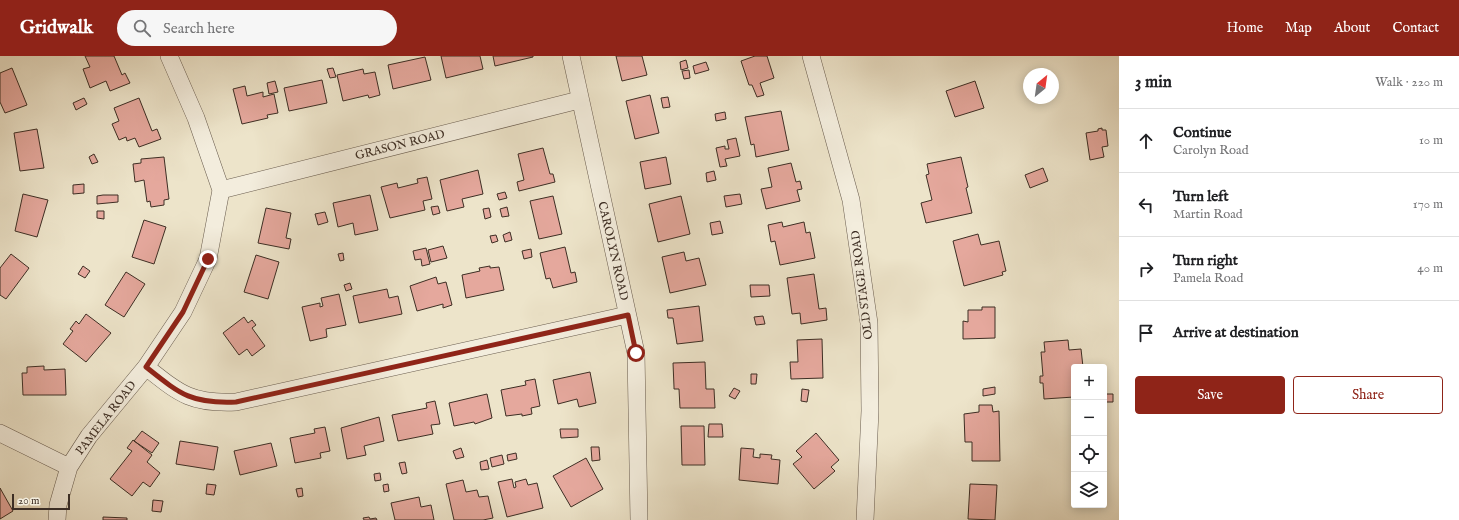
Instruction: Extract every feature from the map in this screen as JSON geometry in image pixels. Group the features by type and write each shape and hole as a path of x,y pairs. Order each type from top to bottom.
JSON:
{"street":[{"name":"PAMELA ROAD","path":"58,520 58,504 69,467 89,436 146,367 183,312 208,259 221,190 196,118 169,56"},
{"name":"CAROLYN ROAD","path":"571,56 579,100 636,353 639,520"},
{"name":"OLD STAGE ROAD","path":"811,56 851,200 869,323 870,410 865,520"},
{"name":"GRASON ROAD","path":"221,190 579,100"},
{"path":"146,367 172,388 193,399 214,403 236,402 628,315"},
{"path":"0,433 69,467"}],"building":[{"path":"85,56 114,56 122,75 125,73 130,83 110,91 106,81 90,88 83,69 90,67"},
{"path":"441,56 480,56 483,69 446,78"},
{"path":"493,56 533,56 533,57 495,66"},
{"path":"616,56 642,56 647,75 622,81"},
{"path":"755,56 767,56 774,78 760,83 764,95 757,97 752,85 749,85 741,61"},
{"path":"425,57 431,80 393,89 388,65"},
{"path":"686,60 688,68 681,70 680,62"},
{"path":"706,62 709,70 695,74 693,66"},
{"path":"12,68 27,105 5,113 0,102 0,73"},
{"path":"333,68 336,77 330,78 327,69"},
{"path":"363,69 364,74 375,72 380,95 369,98 368,95 343,101 337,75"},
{"path":"689,70 690,78 684,79 682,71"},
{"path":"322,80 327,103 289,111 284,88"},
{"path":"275,81 278,92 269,94 267,83"},
{"path":"975,81 984,108 955,117 946,91"},
{"path":"245,86 247,96 263,92 263,97 274,94 278,113 267,115 268,118 242,124 233,89"},
{"path":"650,95 659,133 635,139 626,101"},
{"path":"668,97 670,107 663,108 661,98"},
{"path":"84,98 87,104 76,110 73,103"},
{"path":"139,98 152,131 157,129 161,139 139,147 135,138 127,141 126,137 119,140 112,124 119,121 114,108"},
{"path":"781,111 789,150 756,157 754,144 751,145 745,117"},
{"path":"725,112 726,119 716,121 715,114"},
{"path":"1102,128 1102,130 1106,130 1108,146 1102,147 1104,157 1090,160 1086,133 1098,131 1098,129"},
{"path":"37,129 44,168 20,171 14,133"},
{"path":"736,138 740,156 725,159 727,166 720,167 716,148 725,146 725,149 729,149 727,140"},
{"path":"543,148 550,174 553,174 555,182 519,191 517,182 524,180 518,154"},
{"path":"94,154 98,162 92,164 89,157"},
{"path":"164,157 169,199 164,200 164,205 151,207 150,201 147,202 144,180 135,182 133,164 141,163 141,159"},
{"path":"666,157 671,184 645,189 640,162"},
{"path":"961,157 972,213 926,223 921,203 932,200 926,175 929,174 927,164"},
{"path":"791,163 796,182 800,181 802,189 797,190 800,201 766,209 761,189 772,187 768,168"},
{"path":"1043,168 1048,181 1030,188 1025,175"},
{"path":"478,170 483,194 462,199 464,207 447,211 440,180"},
{"path":"714,171 716,180 707,182 706,173"},
{"path":"427,177 432,199 423,201 425,210 390,218 381,187 397,183 398,188 418,183 417,179"},
{"path":"84,184 84,193 73,194 73,185"},
{"path":"505,192 507,198 499,200 497,194"},
{"path":"23,194 48,200 37,237 15,231"},
{"path":"740,194 742,204 726,207 724,196"},
{"path":"118,195 118,202 97,204 97,196"},
{"path":"370,195 378,230 355,235 353,223 338,227 333,203"},
{"path":"553,196 562,234 539,239 530,201"},
{"path":"681,196 690,234 658,242 649,204"},
{"path":"438,206 440,213 433,215 431,207"},
{"path":"507,207 509,216 502,217 500,209"},
{"path":"266,208 291,213 286,238 291,239 289,249 258,243"},
{"path":"489,208 491,217 485,219 483,209"},
{"path":"97,211 104,211 104,219 97,218"},
{"path":"325,212 328,222 318,225 315,214"},
{"path":"144,220 166,227 154,264 132,257"},
{"path":"720,221 723,233 712,235 710,223"},
{"path":"782,222 783,227 804,222 806,233 810,232 815,258 780,265 775,241 771,242 768,225"},
{"path":"510,232 512,240 505,242 503,235"},
{"path":"978,234 981,245 999,241 1006,271 1002,272 1003,275 964,286 953,241"},
{"path":"496,235 498,241 492,243 490,236"},
{"path":"443,246 447,258 431,262 428,250"},
{"path":"565,247 571,273 575,272 577,282 553,288 550,278 546,279 540,253"},
{"path":"426,248 430,264 422,266 421,259 415,260 413,251"},
{"path":"531,249 532,257 524,259 522,251"},
{"path":"684,252 686,261 699,258 706,285 670,293 662,257"},
{"path":"343,253 344,260 340,261 338,254"},
{"path":"11,254 29,268 6,299 0,295 0,268"},
{"path":"256,255 279,262 268,299 244,292"},
{"path":"83,266 90,271 85,278 78,274"},
{"path":"490,266 490,268 499,267 504,290 466,298 462,275 480,271 479,268"},
{"path":"126,272 145,284 124,317 105,305"},
{"path":"814,274 819,309 826,308 827,320 801,324 800,313 792,314 787,278"},
{"path":"436,277 438,284 446,282 452,305 443,308 443,304 417,311 410,286"},
{"path":"350,283 352,289 346,291 344,285"},
{"path":"750,285 769,285 770,296 751,297"},
{"path":"387,289 389,298 398,296 402,314 359,323 353,296"},
{"path":"339,294 346,325 326,329 327,337 310,341 302,307 320,303 320,307 323,306 321,298"},
{"path":"699,306 703,341 677,344 673,318 668,318 667,310"},
{"path":"982,307 995,307 995,338 963,339 963,321 968,322 968,310 982,310"},
{"path":"86,314 111,333 86,362 63,344 73,331 70,329 76,321 79,324"},
{"path":"763,316 765,324 756,325 754,317"},
{"path":"244,317 248,323 252,320 256,325 252,328 265,346 252,356 247,349 239,355 223,333"},
{"path":"822,339 823,378 791,379 790,362 798,362 797,340"},
{"path":"1068,340 1069,350 1081,349 1083,364 1071,364 1071,397 1044,399 1043,383 1040,383 1040,376 1043,376 1041,352 1045,352 1044,342"},
{"path":"705,362 706,389 714,389 715,408 680,408 679,389 674,389 673,363"},
{"path":"44,366 44,370 65,369 66,395 23,395 22,373 27,373 27,367"},
{"path":"590,372 596,403 579,407 577,399 558,404 553,380"},
{"path":"751,374 757,374 756,384 751,384"},
{"path":"535,379 540,406 531,408 532,414 522,416 522,414 506,416 501,390 526,385 525,381"},
{"path":"995,387 995,394 983,396 983,389"},
{"path":"734,388 740,391 735,399 729,396"},
{"path":"802,389 809,390 807,402 801,401"},
{"path":"487,394 492,418 475,424 474,422 454,426 449,403"},
{"path":"1107,394 1113,394 1113,402 1107,402"},
{"path":"435,401 440,424 431,425 433,434 398,441 392,415 427,408 426,403"},
{"path":"979,405 992,405 993,412 999,411 1000,461 972,461 972,442 965,442 964,414 979,412"},
{"path":"379,417 384,441 364,446 366,455 347,459 341,428"},
{"path":"709,424 722,424 723,437 708,437"},
{"path":"681,426 704,426 705,465 682,465"},
{"path":"325,427 330,451 320,453 321,458 295,463 290,438 315,433 314,429"},
{"path":"560,429 578,429 578,437 561,438"},
{"path":"142,431 159,443 152,453 134,441"},
{"path":"816,433 839,460 831,467 835,471 814,489 793,464 802,457 796,451"},
{"path":"133,440 152,455 147,462 160,473 150,487 143,482 132,496 110,479 132,451 127,448"},
{"path":"180,441 218,447 214,470 176,464"},
{"path":"271,443 277,466 240,475 234,451"},
{"path":"591,447 599,447 600,460 592,461"},
{"path":"461,448 464,457 456,459 453,451"},
{"path":"741,448 754,449 753,457 760,458 760,454 772,455 771,459 780,460 778,484 739,480"},
{"path":"516,453 517,459 508,461 507,455"},
{"path":"502,455 504,464 492,467 490,458"},
{"path":"586,458 603,489 571,507 553,476"},
{"path":"487,460 489,469 481,470 480,462"},
{"path":"405,462 407,473 402,474 399,463"},
{"path":"380,473 381,480 375,481 374,474"},
{"path":"512,479 514,488 516,487 515,482 526,479 528,485 537,483 543,508 507,517 498,482"},
{"path":"463,480 466,492 477,490 479,497 488,496 493,518 483,520 454,520 446,484"},
{"path":"207,484 216,485 214,495 206,494"},
{"path":"388,484 389,491 384,492 383,485"},
{"path":"970,484 997,485 995,520 968,519"},
{"path":"0,488 13,511 0,519"},
{"path":"302,488 303,496 298,497 296,489"},
{"path":"419,497 421,507 431,505 434,520 395,520 391,503"},
{"path":"153,500 163,501 161,512 152,511"},
{"path":"103,517 127,518 127,520 103,520"},
{"path":"369,517 370,519 376,518 377,520 364,520 363,518"}],"route":[{"path":"208,259 183,312 146,367 172,388 193,399 214,403 236,402 628,315 636,353"}]}
